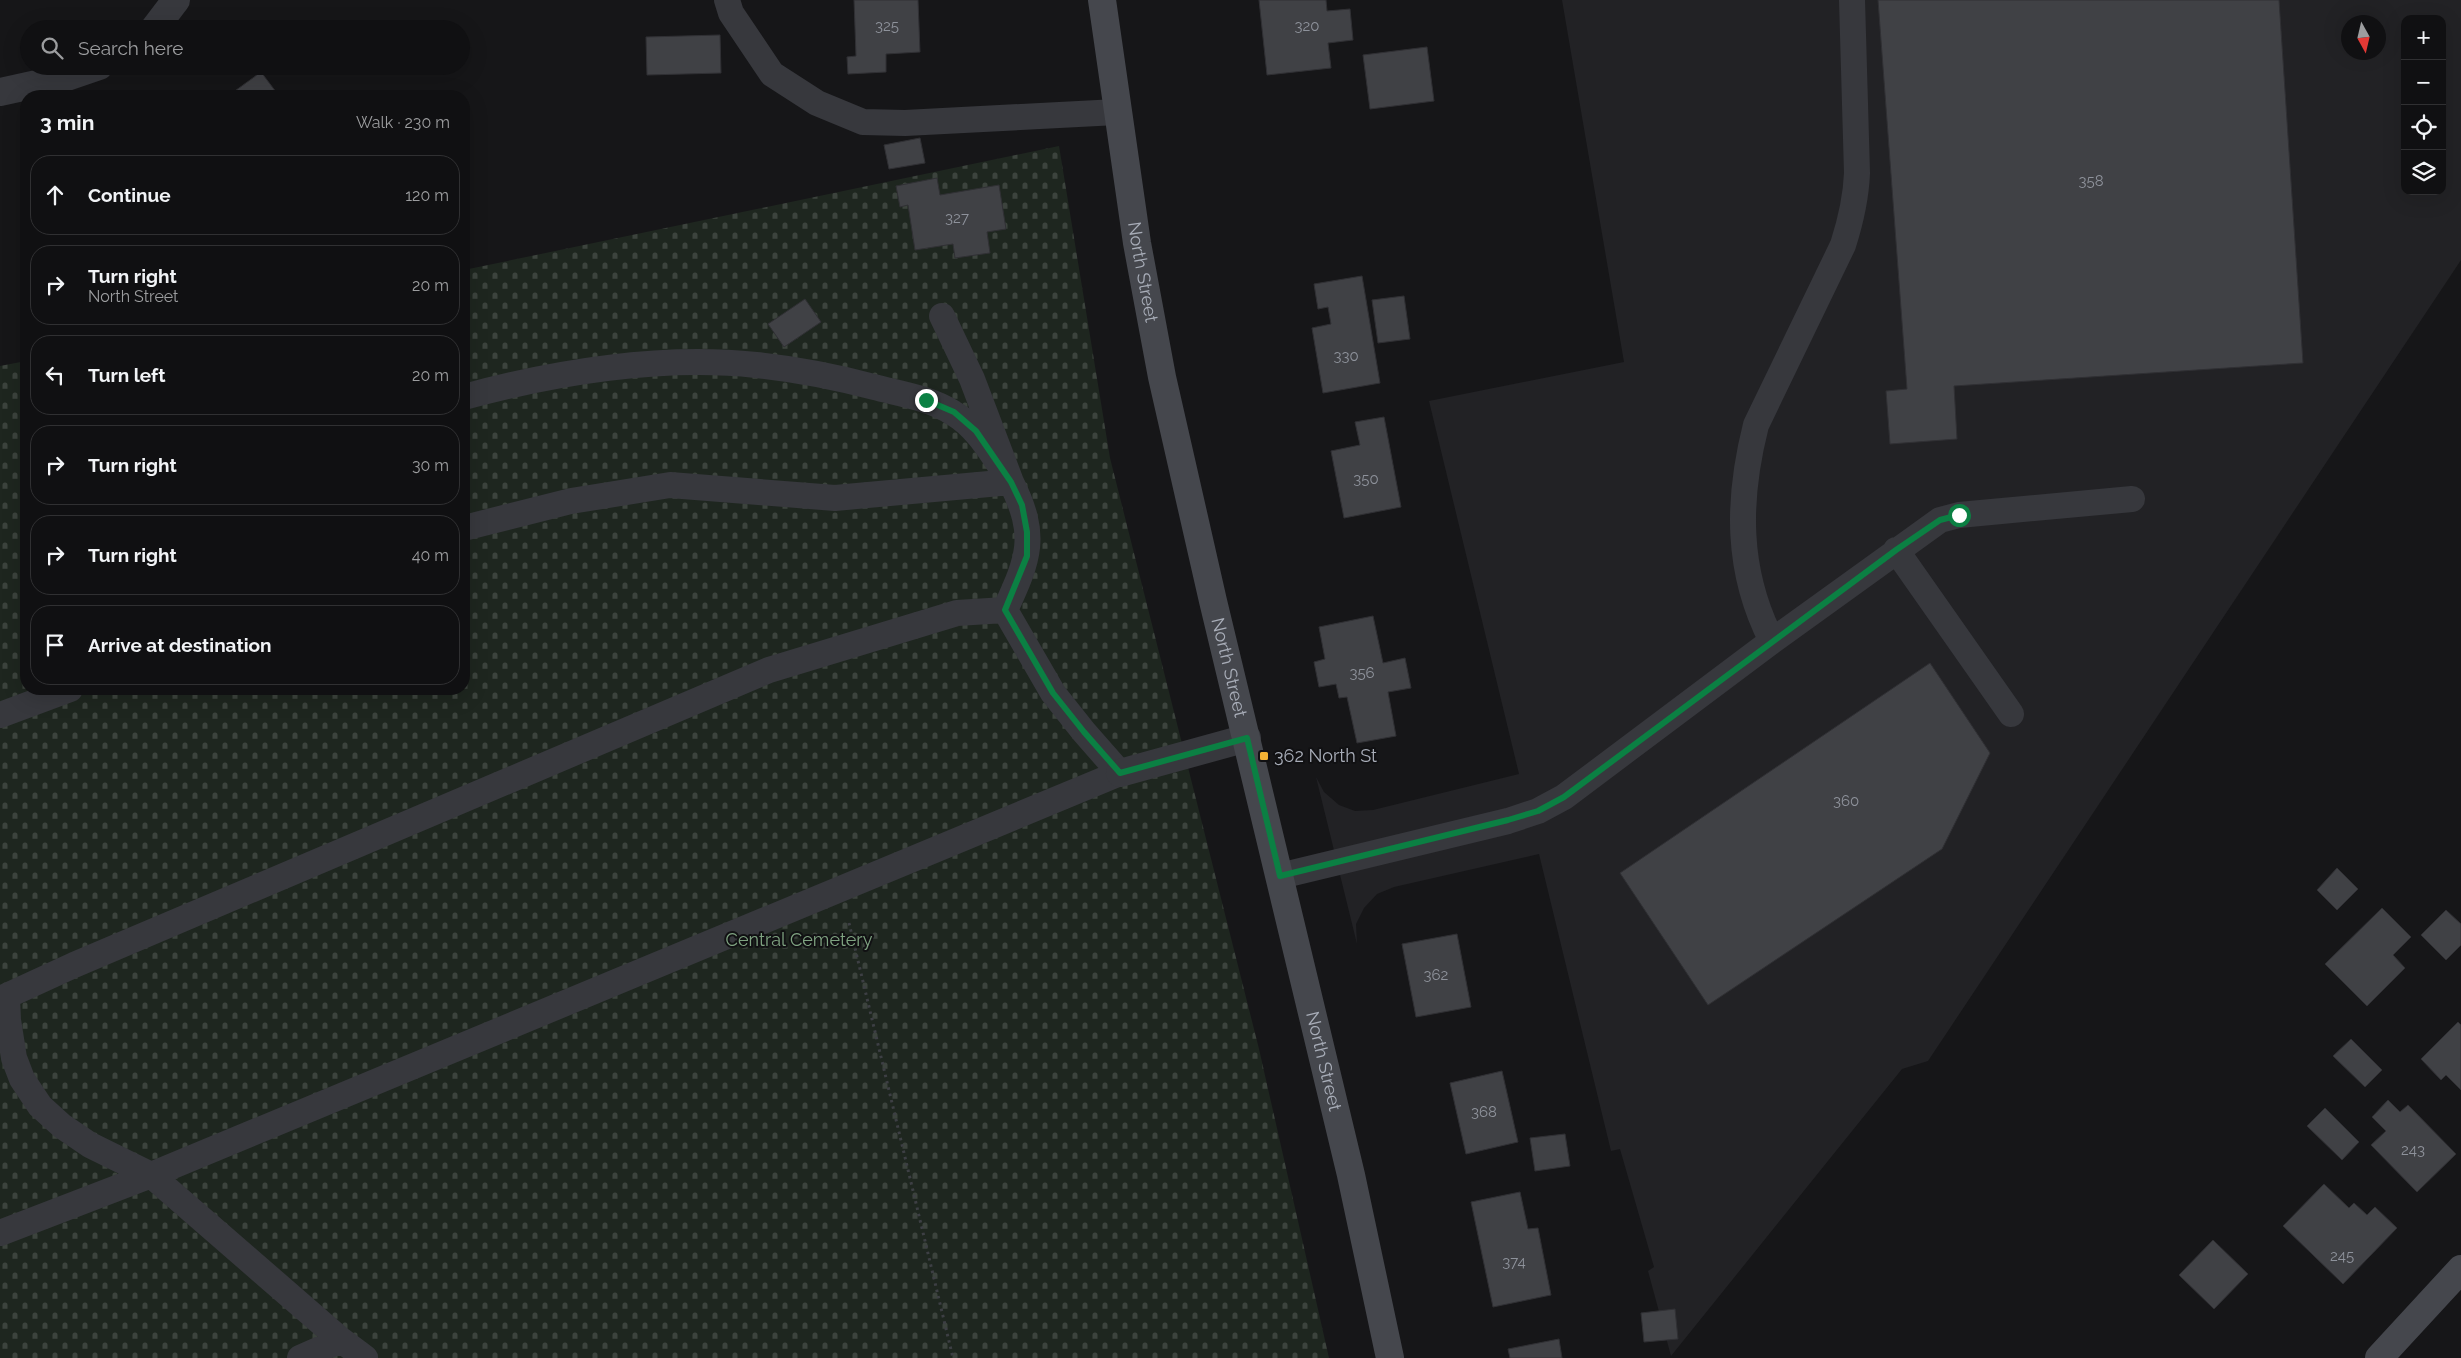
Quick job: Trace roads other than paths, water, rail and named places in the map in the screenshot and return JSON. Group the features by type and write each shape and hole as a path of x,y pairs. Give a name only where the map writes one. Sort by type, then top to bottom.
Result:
{"main road":[{"name":"North Street","path":"1102,0 1117,112 1162,377 1351,1175 1390,1358"},
{"path":"2379,1358 2461,1269"}],"street":[{"path":"161,20 176,0"},
{"path":"0,92 73,75"},
{"path":"1120,773 1247,738"}],"lane":[{"path":"727,0 731,13 772,74 816,103 863,122 905,123 1117,112"},
{"path":"1772,641 1758,615 1749,582 1742,513 1745,483 1749,452 1756,424 1843,244 1851,221 1856,196 1857,173 1852,0"},
{"path":"942,316 972,379 1011,482 1022,505 1027,532 1027,556 1005,610"},
{"path":"470,395 505,386 582,373 664,363 755,364 841,379 926,400 954,412 976,431 1011,482"},
{"path":"470,526 571,501 670,485 835,498 1011,482"},
{"path":"1280,876 1538,811 1587,782 1772,641 1940,520 1959,515 2132,499"},
{"path":"1896,550 2011,714"},
{"path":"0,1233 151,1175 1120,773 1053,693 1005,610"},
{"path":"365,1358 341,1340 151,1175 90,1145 62,1126 40,1106 22,1079 14,1058 4,997 74,965 769,670 957,614 1005,610"},
{"path":"0,715 54,695"},
{"path":"300,1358 341,1340"}],"place":[{"name":"362 North St","path":"1264,756"}],"park label":[{"name":"Central Cemetery","path":"799,940"}]}
